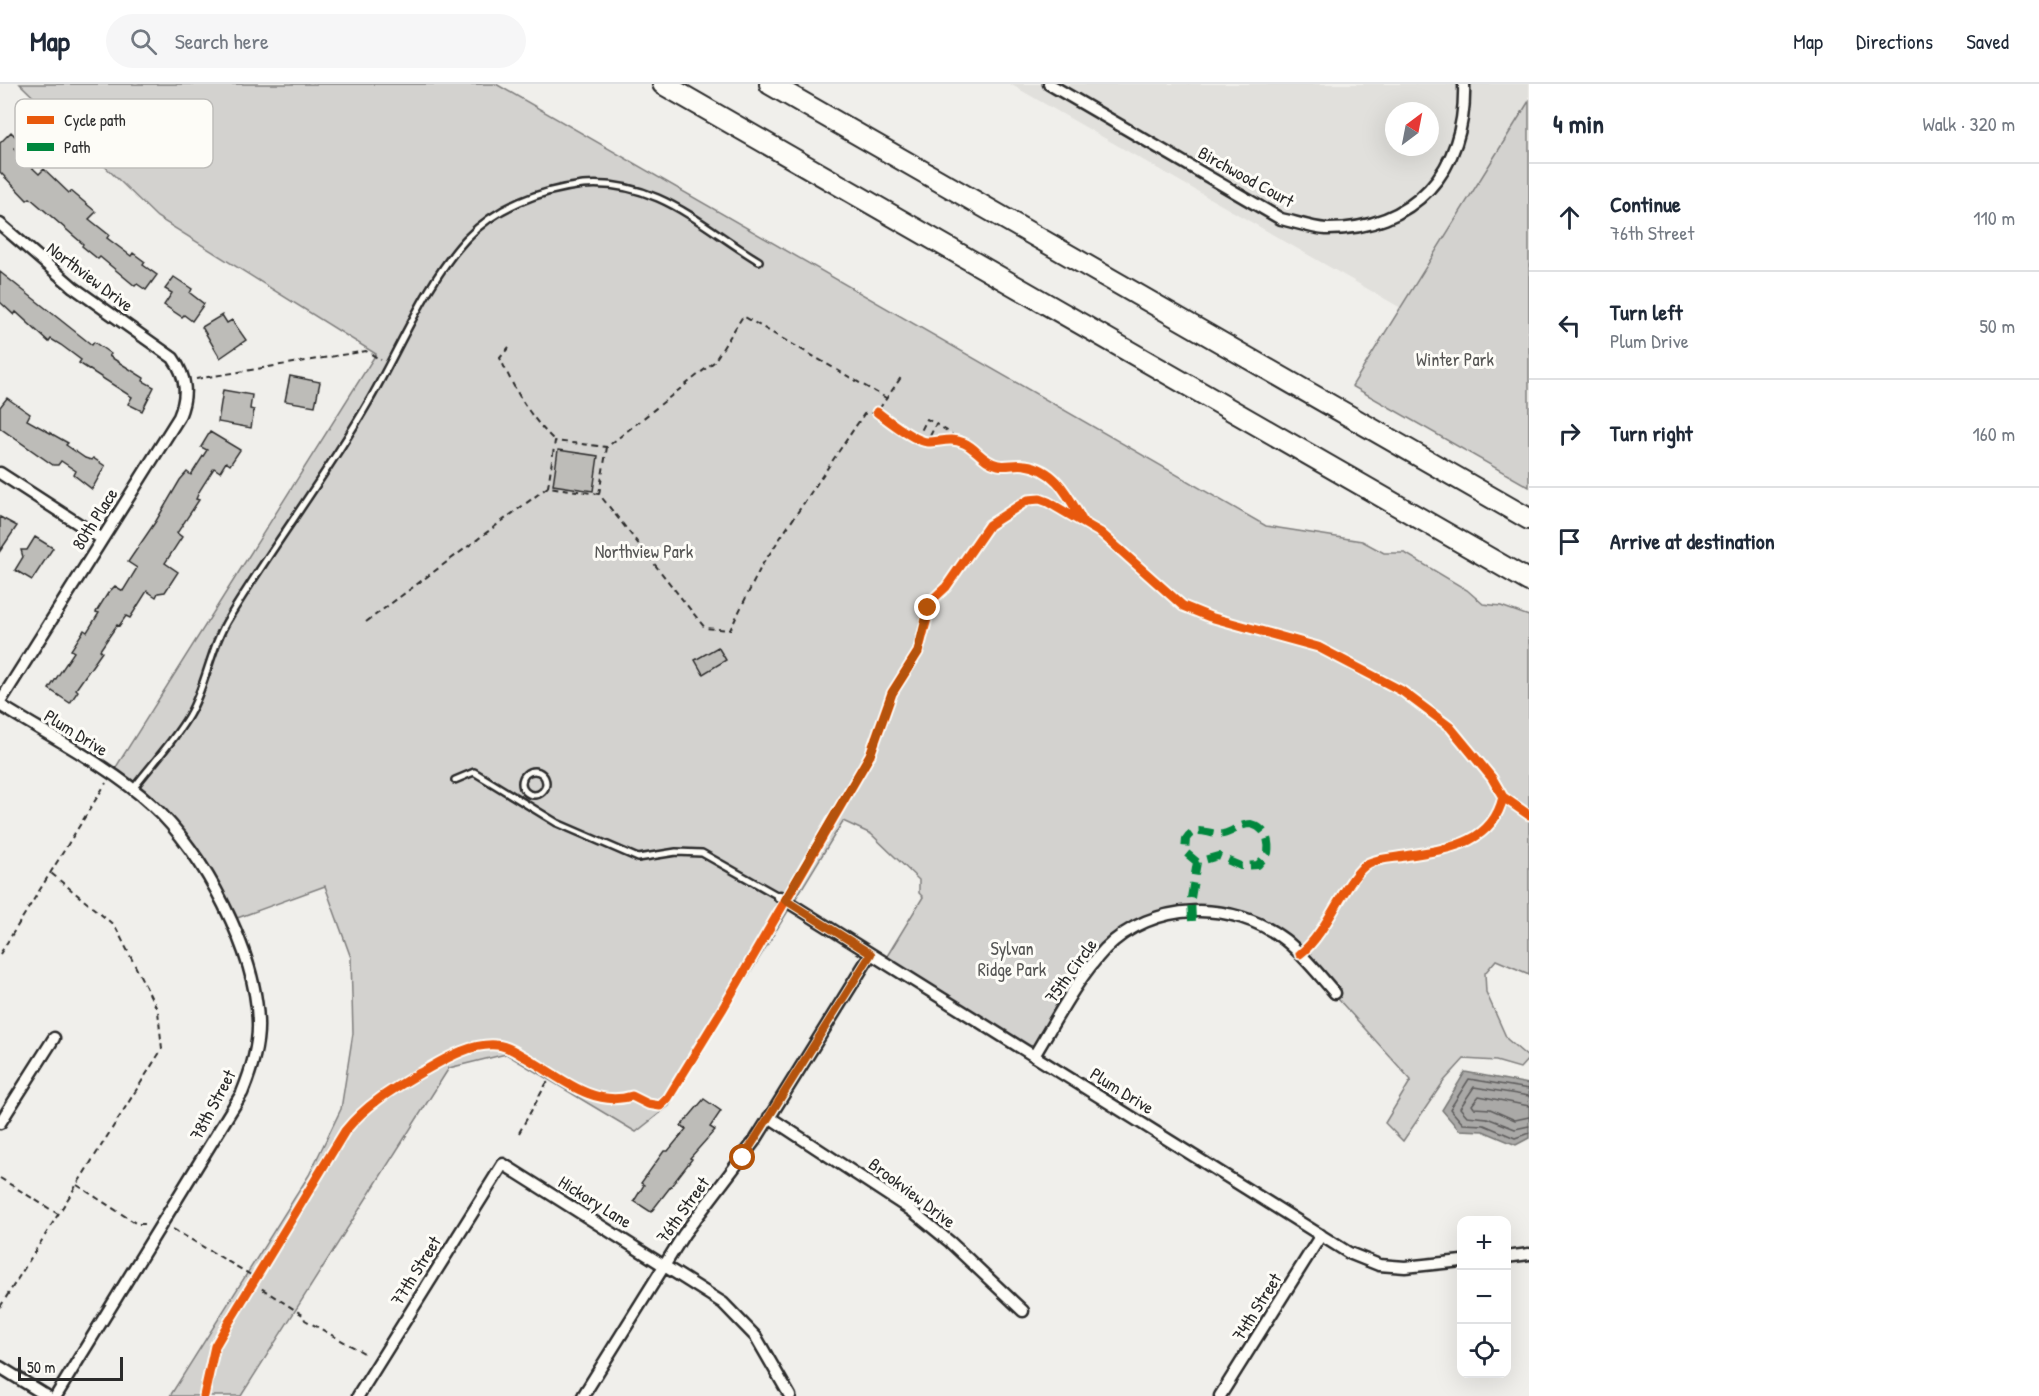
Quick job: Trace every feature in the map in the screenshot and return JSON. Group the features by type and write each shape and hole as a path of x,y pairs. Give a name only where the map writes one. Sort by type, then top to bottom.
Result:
{"highway":[{"path":"663,84 1529,581"},
{"path":"770,84 1529,519"}],"street":[{"name":"Birchwood Court","path":"1049,84 1281,219 1324,229 1356,227 1392,218 1435,184 1454,155 1465,110 1464,84"},
{"name":"Northview Drive","path":"0,224 73,287 164,350 180,369 185,380"},
{"name":"80th Place","path":"0,703 179,417 184,405 185,380"},
{"path":"0,473 102,539"},
{"name":"Plum Drive","path":"0,703 133,789"},
{"name":"78th Street","path":"56,1396 242,1093 249,1076 258,1023 255,988 245,953 203,867 171,823 133,789"},
{"name":"Plum Drive","path":"780,897 1349,1253 1379,1265 1405,1267 1457,1261"},
{"name":"75th Circle","path":"1034,1056 1085,974 1106,948 1133,928 1163,915 1209,910 1247,919 1285,940 1335,993"},
{"name":"76th Street","path":"583,1396 700,1211 743,1158 871,954"},
{"path":"0,1124 54,1038"},
{"name":"Brookview Drive","path":"769,1117 911,1210 951,1242 1023,1311"},
{"name":"Hickory Lane","path":"503,1164 716,1298 741,1320 769,1357 790,1396"},
{"name":"77th Street","path":"358,1396 503,1164"},
{"name":"74th Street","path":"1220,1396 1321,1235"},
{"path":"1511,1256 1529,1254"},
{"path":"0,1367 47,1396"}],"lane":[{"path":"133,789 189,714 215,643 229,617 324,475 390,365 443,268 466,239 496,215 548,191 594,186 623,187 655,195 691,214 759,261"},
{"path":"534,771 543,774 546,784 542,792 537,795 527,794 522,785 523,777 534,771"},
{"path":"455,780 474,772 558,823 638,858 676,852 702,853 780,897"},
{"path":"523,801 527,794"}],"path":[{"path":"599,494 607,447 714,362 742,316 886,398"},
{"path":"509,347 500,358 516,392 532,418 555,441 607,447"},
{"path":"185,380 366,351 390,365"},
{"path":"366,622 548,487 599,494 705,628 730,630 762,565 864,414 881,415 886,398 902,376"},
{"path":"927,419 936,424 952,434 945,439 927,442 913,436 927,419"},
{"path":"936,424 945,439"},
{"path":"548,487 555,441"},
{"path":"0,954 111,775"},
{"path":"0,1307 162,1049 158,1011 115,926 51,873"},
{"path":"547,1070 561,1078"},
{"path":"519,1133 546,1084 561,1078"},
{"path":"0,1178 58,1214"},
{"path":"77,1185 137,1224 160,1227 303,1315 305,1320 364,1353"},
{"path":"252,1284 262,1268"}],"shaded area":[{"path":"1010,84 1529,84 1529,101 1401,308"}],"green space":[{"name":"Northview Park","path":"20,84 496,84 1266,526 1362,541 1384,553 1405,553 1467,590 1483,604 1501,606 1529,616 1529,974 1496,960 1485,973 1486,992 1507,1039 1529,1058 1520,1068 1496,1061 1464,1059 1444,1081 1403,1141 1385,1123 1411,1080 1285,940 1228,913 1163,915 1106,948 1034,1056 884,961 923,897 919,893 919,880 871,834 843,821 669,1106 636,1132 506,1054 449,1068 241,1396 170,1396 309,1175 341,1109 353,1033 351,958 325,886 229,921 188,844 111,775 376,354 157,217 107,168 213,168 213,99 35,99"},
{"name":"Winter Park","path":"1529,101 1529,487 1352,386"}],"water":[{"path":"1465,1072 1529,1084 1529,1138 1516,1145 1483,1131 1459,1130 1442,1110"}],"building":[{"path":"11,132 15,136 15,168 33,168 39,174 44,169 69,193 71,191 96,212 89,219 109,235 107,238 131,256 133,253 145,262 143,265 157,275 146,290 137,284 135,286 100,257 98,259 30,198 27,200 0,172 0,143"},
{"path":"0,272 92,345 94,342 111,354 109,356 154,387 142,411 128,404 132,397 79,363 81,360 61,345 51,339 49,342 16,312 14,315 0,302"},
{"path":"174,277 192,289 190,293 204,304 192,321 164,305 172,293 165,289"},
{"path":"222,315 227,323 232,320 246,340 220,358 202,327"},
{"path":"290,376 320,382 315,406 285,401"},
{"path":"223,390 252,395 250,409 254,410 251,428 218,422"},
{"path":"7,398 30,414 27,420 68,443 66,445 85,458 91,460 93,458 105,466 92,489 74,475 76,471 61,461 58,465 53,465 0,428 0,407"},
{"path":"210,432 240,450 230,465 226,462 220,472 214,468 200,490 196,499 199,500 177,533 182,537 165,563 178,572 165,592 158,593 156,597 147,591 130,618 126,616 119,626 117,625 100,650 102,652 76,689 78,691 70,703 49,689 74,652 71,650 84,630 87,632 99,613 96,612 108,593 115,586 123,591 137,568 128,562 180,480 187,472 191,475 207,450 201,447"},
{"path":"558,450 598,456 593,491 553,485"},
{"path":"0,517 17,526 0,551"},
{"path":"35,537 53,548 32,580 15,570 23,557 21,550 27,550"},
{"path":"718,647 726,660 703,674 695,660"},
{"path":"704,1099 721,1111 710,1127 715,1130 690,1158 692,1159 651,1212 634,1201 644,1185 641,1183 664,1151 668,1151 686,1129 681,1126"}],"marked path":[{"path":"1251,824 1263,831 1268,843 1268,853 1258,865 1241,866 1218,856 1197,862 1185,852 1186,839 1194,832 1223,834 1251,824"},
{"path":"1192,921 1191,898 1197,862"}],"cycle path":[{"path":"877,412 902,430 923,441 959,441 993,463 1025,465 1045,472 1060,485 1082,520"},
{"path":"204,1396 215,1346 345,1131 370,1106 399,1086 456,1054 476,1047 496,1045 512,1050 574,1087 602,1098 617,1099 632,1096 648,1104 660,1106 668,1098 722,1010 870,755 892,693 918,652 932,600 946,587 989,525 1028,500 1040,499 1048,502 1101,533 1183,606 1210,617 1318,647 1402,691 1450,727 1492,778 1503,797 1529,815"},
{"path":"1300,954 1320,932 1361,869 1378,860 1436,851 1465,842 1478,835 1489,825 1503,797"}],"route":[{"path":"743,1158 871,954 785,900 854,786 870,755 892,693 918,652 928,608"}],"park label":[{"name":"Sylvan Ridge Park","path":"1012,959"}]}
